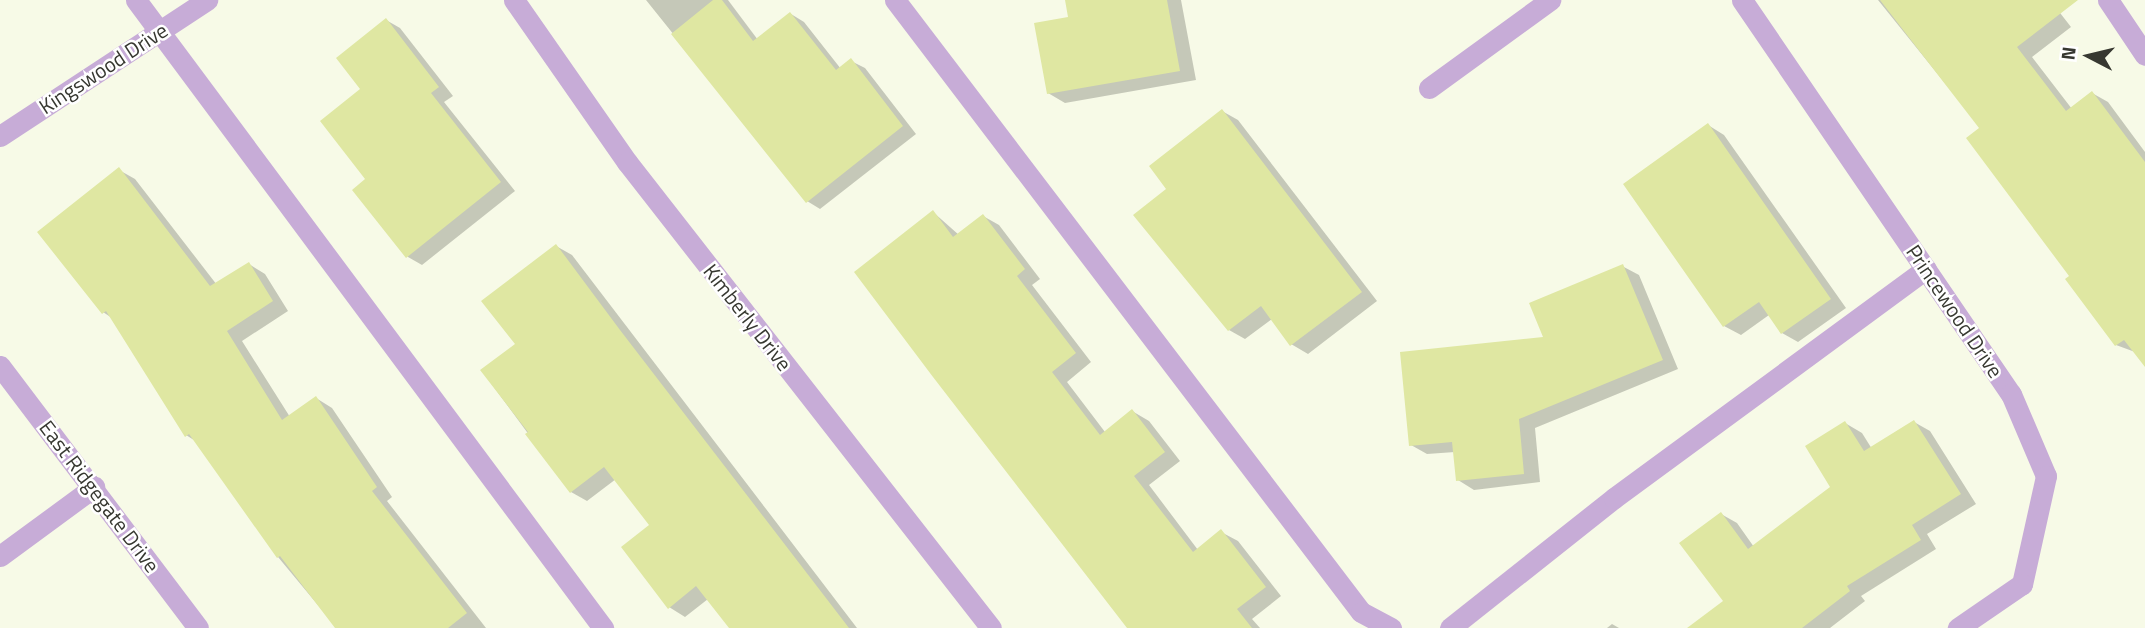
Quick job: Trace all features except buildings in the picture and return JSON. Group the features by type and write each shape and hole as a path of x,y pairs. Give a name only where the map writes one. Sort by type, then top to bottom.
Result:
{"street":[{"path":"136,0 603,628"},
{"name":"Kingswood Drive","path":"0,136 207,0"},
{"name":"Kimberly Drive","path":"514,0 627,162 992,628"},
{"path":"895,0 1360,612 1391,628"},
{"path":"1429,88 1550,0"},
{"name":"Princewood Drive","path":"1741,0 2011,394 2046,476 2022,584 1958,628"},
{"path":"2108,0 2145,55"},
{"path":"1450,628 1614,498 1926,269"},
{"name":"East Ridgegate Drive","path":"0,366 198,628"},
{"path":"0,556 94,487"}]}
